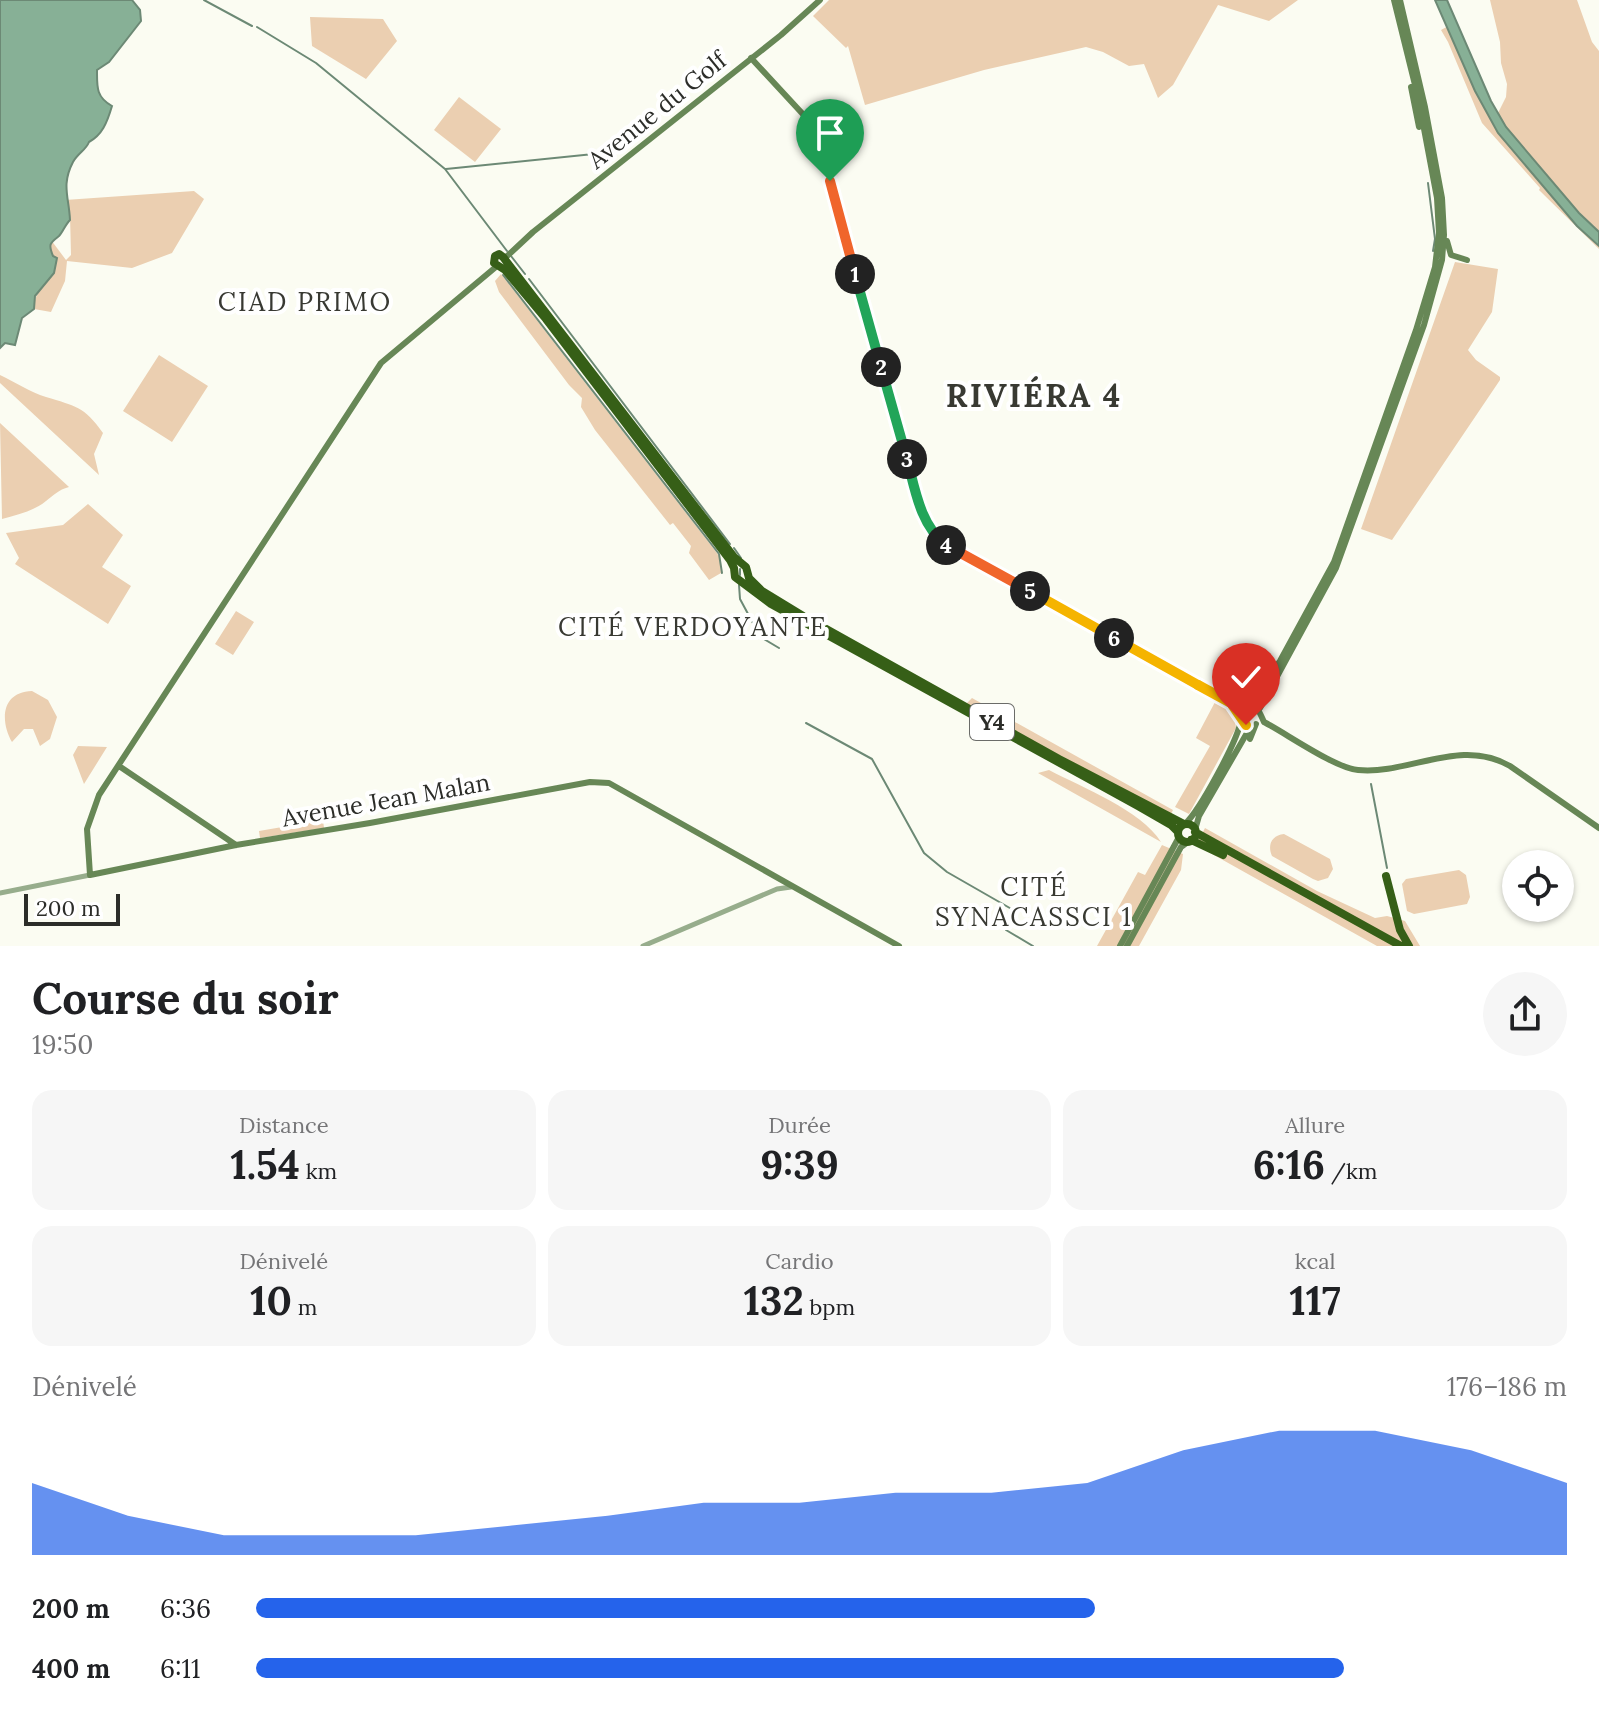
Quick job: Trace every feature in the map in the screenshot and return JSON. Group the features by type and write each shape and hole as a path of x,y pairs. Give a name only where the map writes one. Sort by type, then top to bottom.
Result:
{"highway":[{"path":"500,261 738,566 747,568 744,577"},
{"name":"Y4","path":"744,577 803,616 1062,761 1184,824"},
{"name":"Y4","path":"744,577 771,604 1138,806 1171,825 1178,835"},
{"path":"1193,836 1192,826 1184,824 1178,835 1193,836 1401,946"},
{"path":"1193,836 1391,946"},
{"path":"1386,876 1400,930 1409,946"}],"main road":[{"name":"Avenue du Golf","path":"500,261 820,0"},
{"path":"1184,824 1192,816 1237,737 1242,709 1280,661 1334,562 1433,275 1438,248 1438,208 1397,0"},
{"path":"1397,0 1425,107 1448,252 1467,260"},
{"path":"751,58 817,132 909,467 924,518 932,533 959,553 1231,703 1249,704"},
{"path":"1410,63 1410,79 1436,223"},
{"path":"1127,946 1181,847 1193,836 1199,816 1256,724 1266,693 1329,585 1432,299 1442,260 1444,214"},
{"path":"90,875 86,846 88,821 99,795 381,363 500,261"},
{"path":"1231,703 1240,718 1357,770 1467,754 1495,758 1599,828"},
{"path":"1249,704 1256,724"},
{"path":"119,766 236,845"},
{"name":"Avenue Jean Malan","path":"90,875 236,845 602,782 669,815 899,946"},
{"path":"1120,946 1178,835"}],"street":[{"path":"0,893 90,875"},
{"path":"643,946 777,889 792,887"}],"shaded area":[{"path":"0,0 132,0 140,10 141,21 109,62 97,70 100,95 112,106 101,132 77,156 69,170 70,220 51,244 53,256 57,258 54,273 35,296 34,309 22,318 15,345 5,343 0,348"},
{"path":"829,0 1298,0 1269,21 1218,5 1173,85 1158,98 1144,64 1129,66 1086,47 984,70 865,105 848,46 846,48 813,16"},
{"path":"1435,0 1447,0 1491,101 1506,127 1599,232 1599,246 1577,226 1498,133 1475,91"},
{"path":"1490,0 1577,0 1592,42 1599,51 1599,249 1539,190 1482,123 1441,30 1452,24 1495,119 1506,97 1507,84"},
{"path":"310,17 383,19 397,41 366,79 312,46"},
{"path":"459,97 501,129 475,162 434,130"},
{"path":"194,191 204,199 172,253 132,268 67,261 65,281 51,312 34,309 36,297 55,266 49,244 51,240 66,260 71,255 70,215 65,200"},
{"path":"1455,262 1498,269 1492,312 1468,350 1500,380 1392,540 1361,529"},
{"path":"501,274 720,557 721,573 709,580 689,553 691,546 673,523 670,525 595,430 581,407 582,398 499,292 495,281"},
{"path":"159,355 208,386 172,442 123,411"},
{"path":"0,375 34,392 72,405 90,417 103,433 94,454 99,475 0,383"},
{"path":"0,423 69,487 36,507 2,519"},
{"path":"88,504 123,535 102,567 131,586 108,624 15,564 19,558 6,533 63,525"},
{"path":"236,611 254,622 233,655 215,644"},
{"path":"32,691 48,700 57,717 50,739 40,746 33,729 24,729 12,742 6,725 9,702 14,696"},
{"path":"972,698 1173,810 1170,816 966,704"},
{"path":"1215,702 1234,713 1236,728 1189,814 1175,807 1210,746 1196,738"},
{"path":"78,746 107,747 84,784 73,755"},
{"path":"1049,770 1126,810 1152,830 1161,842 1038,773"},
{"path":"323,820 324,828 260,838 259,831"},
{"path":"1205,828 1317,891 1375,918 1387,916 1405,921 1420,946 1377,946 1196,845"},
{"path":"1284,834 1330,859 1333,869 1328,878 1318,881 1272,856 1272,841"},
{"path":"1162,845 1183,854 1181,870 1139,946 1097,946 1138,872 1145,875"},
{"path":"1459,870 1466,875 1470,897 1467,904 1414,914 1407,911 1402,884 1406,879"}],"waterway":[{"path":"204,0 252,26"},
{"path":"257,27 316,63 445,169 507,251"},
{"path":"446,169 623,151"},
{"path":"1428,183 1435,239 1433,251"},
{"path":"511,256 525,274"},
{"path":"503,275 719,554 722,573"},
{"path":"529,279 730,544"},
{"path":"734,548 741,558"},
{"path":"740,569 740,575"},
{"path":"739,585 740,599 754,625"},
{"path":"759,636 779,648"},
{"path":"806,723 872,759 924,853 947,872 1015,911 1006,930 1033,946"},
{"path":"1371,784 1387,868"}],"district":[{"name":"CIAD PRIMO","path":"305,301"},
{"name":"RIVIÉRA 4","path":"1034,395"},
{"name":"CITÉ VERDOYANTE","path":"693,626"},
{"name":"CITÉ SYNACASSCI 1","path":"1034,901"}],"route":[{"path":"830,181 909,467 924,518 932,533 959,553 1231,703 1246,725"}]}
